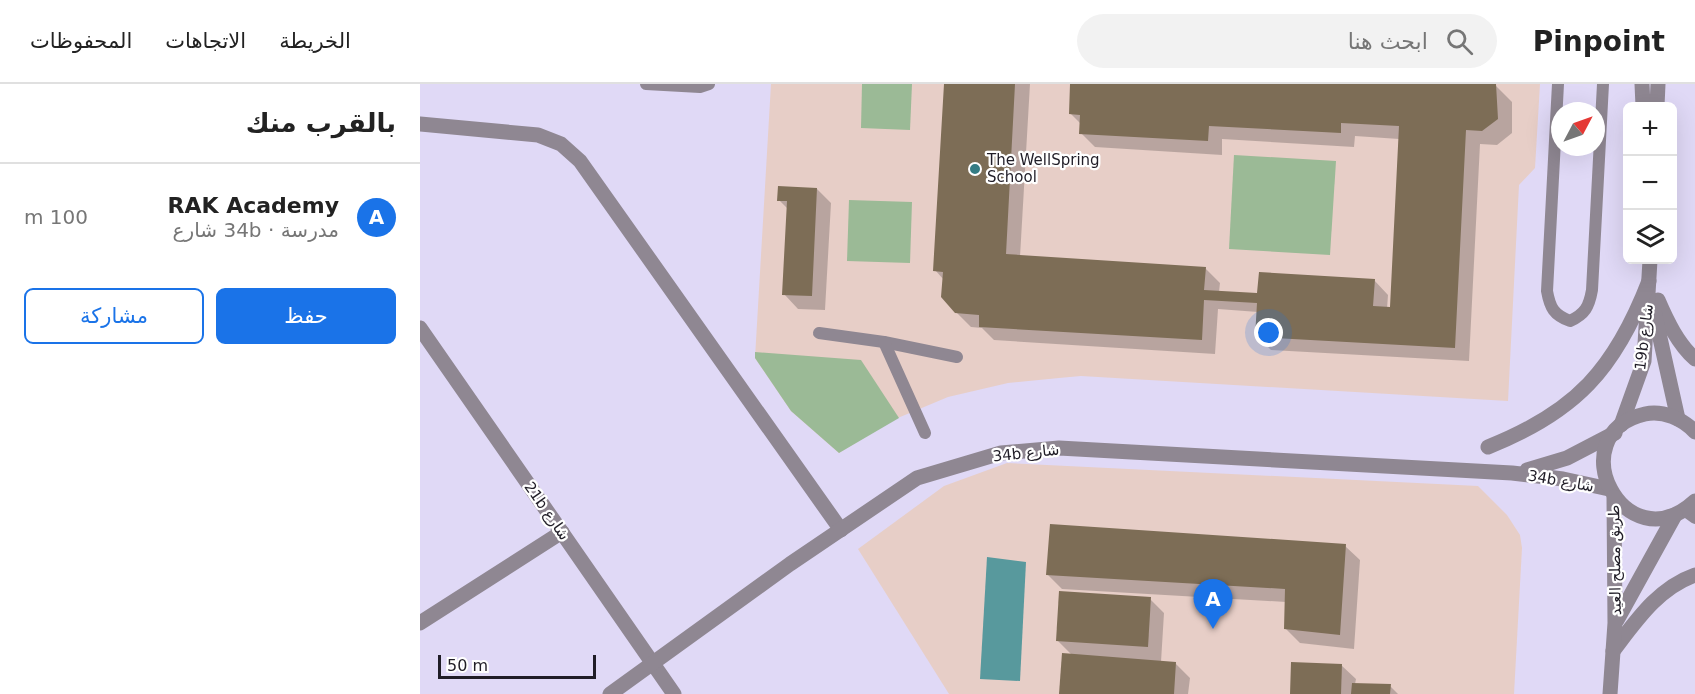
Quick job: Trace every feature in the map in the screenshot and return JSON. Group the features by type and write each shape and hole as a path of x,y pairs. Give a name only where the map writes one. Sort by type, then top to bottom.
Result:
{"street":[{"path":"1642,84 1643,102"},
{"path":"1657,102 1658,84"},
{"path":"420,124 538,135 561,144 580,161 841,530"},
{"name":"19b شارع","path":"1612,493 1603,468 1604,454 1618,429 1644,361 1650,264"},
{"path":"1650,281 1668,322 1695,359"},
{"path":"1488,447 1528,431 1556,414 1581,393 1623,341 1650,281"},
{"name":"19b شارع","path":"1650,281 1662,353 1688,424"},
{"name":"21b شارع","path":"420,328 674,694"},
{"name":"34b شارع","path":"1512,473 1567,458 1647,414 1664,414 1688,424"},
{"name":"34b شارع","path":"610,694 790,564 917,478 1001,453 1059,448 1512,473 1563,479 1612,493"},
{"path":"1612,493 1634,514 1649,518 1687,511"},
{"name":"طريق مصلح العيد","path":"1610,694 1615,623 1612,493"},
{"name":"طريق مصلح العيد","path":"1615,623 1687,511"},
{"path":"420,623 562,532"},
{"path":"1613,651 1638,617 1660,595 1695,575"}],"lane":[{"path":"646,84 700,87 709,84"},
{"path":"1558,84 1547,291 1549,306 1557,317 1570,321 1583,315 1590,304 1592,290 1603,84"},
{"path":"819,333 884,342 957,357"},
{"path":"884,342 926,433"}],"shaded area":[{"path":"771,84 1540,84 1535,168 1519,185 1508,401 1081,376 1008,383 948,397 893,420 839,453 791,411 755,358"},
{"path":"862,84 912,84 910,130 861,128"},
{"path":"1234,155 1336,161 1330,255 1229,249"},
{"path":"849,200 912,202 910,263 847,261"},
{"path":"755,352 861,360 899,418 839,453 791,411 755,358"},
{"path":"1007,463 1478,486 1507,515 1520,535 1522,548 1514,694 949,694 858,549 944,486"},
{"path":"987,557 1026,562 1020,681 980,679"}],"building":[{"path":"944,84 1015,84 1006,254 1206,267 1204,290 1257,293 1259,272 1375,279 1373,306 1390,307 1399,126 1341,123 1341,133 1209,126 1208,141 1079,134 1080,115 1069,114 1070,84 1496,84 1498,119 1482,131 1466,130 1455,348 1255,337 1257,303 1204,300 1202,340 979,327 979,315 955,313 941,297 943,272 933,271"},
{"path":"778,186 817,188 812,296 782,295 787,201 777,201"},
{"path":"1050,524 1346,544 1340,635 1284,629 1285,589 1046,575"},
{"path":"1059,591 1151,597 1148,647 1056,641"},
{"path":"1062,653 1176,662 1174,694 1059,694"},
{"path":"1291,662 1342,664 1341,694 1290,694"},
{"path":"1352,683 1391,684 1390,694 1351,694"}],"place":[{"name":"The WellSpring School","path":"975,169"},
{"name":"RAK Academy","path":"1213,629"}]}
